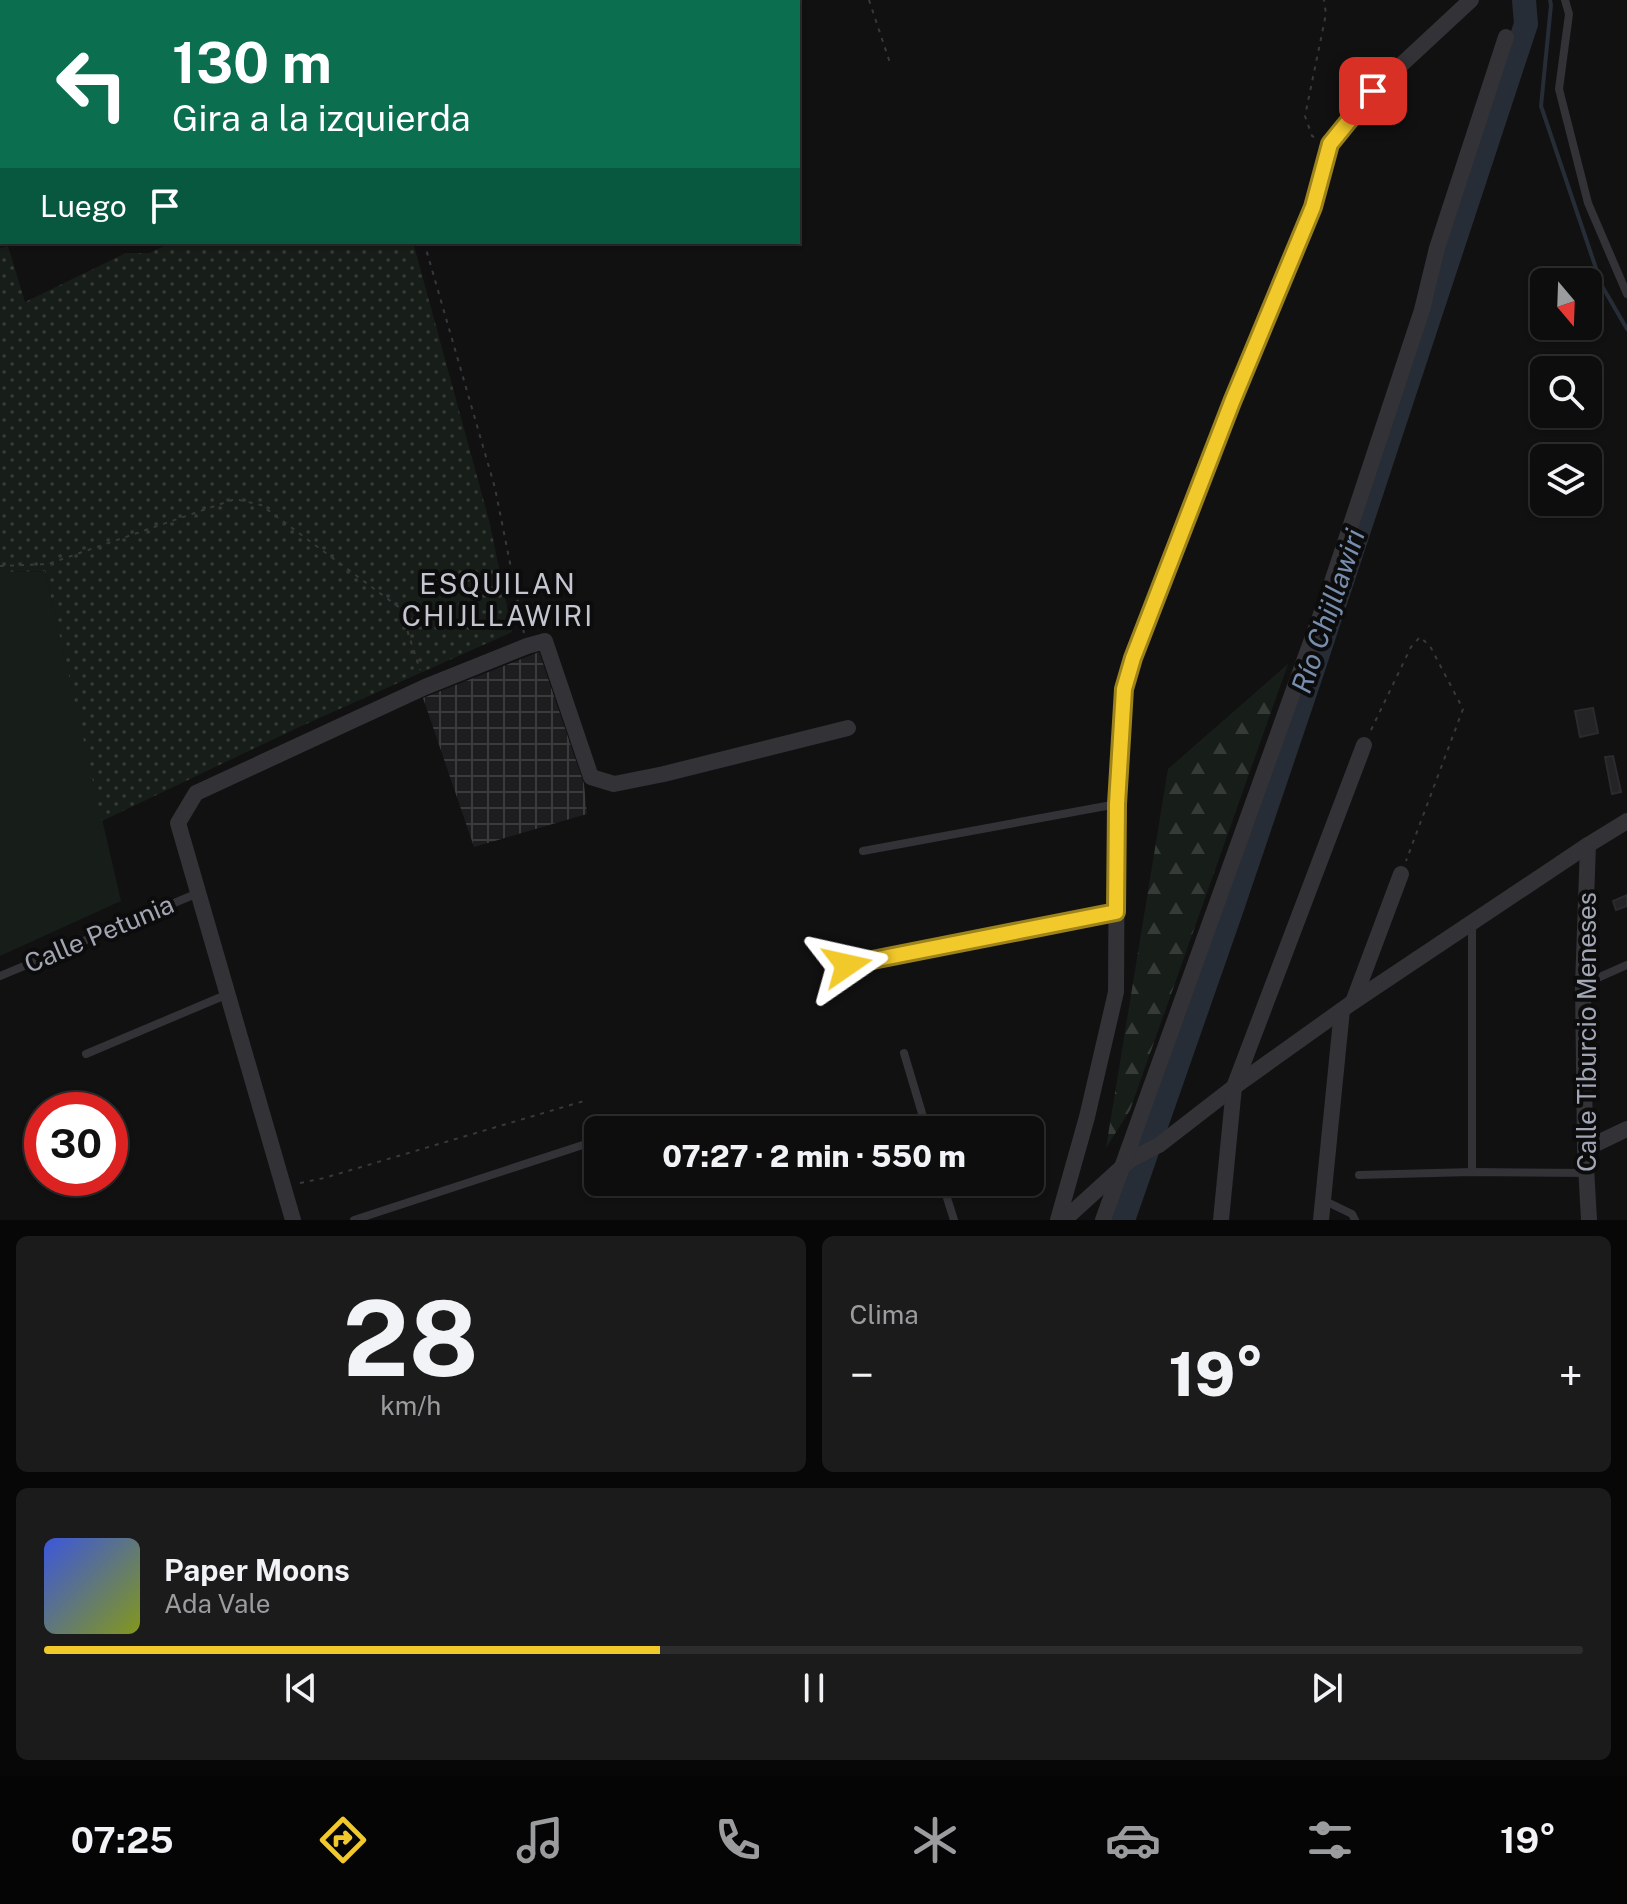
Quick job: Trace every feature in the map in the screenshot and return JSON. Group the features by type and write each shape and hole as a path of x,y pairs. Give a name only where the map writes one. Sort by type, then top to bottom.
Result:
{"street":[{"path":"1061,1220 1116,992 1117,804 1124,689 1133,658 1232,402 1313,207 1330,144 1373,91 1471,0"},
{"path":"1103,1220 1320,616 1422,310 1437,248 1506,37"},
{"path":"293,1220 178,823 196,793 425,687 545,641 591,777 614,784 848,728"},
{"path":"1221,1220 1234,1087 1364,745"},
{"path":"1061,1220 1125,1164 1159,1145 1347,1006 1627,821"},
{"name":"Calle Tiburcio Meneses","path":"1588,845 1583,985 1589,1220"},
{"path":"1321,1220 1347,1006 1401,874"},
{"path":"847,965 1116,912"},
{"path":"1585,1149 1627,1129"}],"lane":[{"path":"1565,0 1569,14 1559,89 1588,203 1627,294"},
{"path":"863,851 1117,804"},
{"name":"Calle Petunia","path":"0,976 199,892"},
{"path":"1472,922 1472,1172"},
{"path":"1583,985 1627,965"},
{"path":"86,1054 228,993"},
{"path":"904,1053 923,1116"},
{"path":"354,1220 584,1145"},
{"path":"1359,1175 1586,1173"},
{"path":"946,1196 954,1220"},
{"path":"1323,1199 1352,1214 1355,1220"}],"path":[{"path":"869,0 891,66"},
{"path":"1324,0 1326,14 1305,116 1312,136 1330,144"},
{"path":"425,244 495,488 527,646"},
{"path":"0,566 48,564 235,499 261,505 400,608 425,687"},
{"path":"1364,745 1411,647 1420,637 1430,646 1463,709 1401,874"},
{"path":"283,1186 324,1178 584,1101"}],"shaded area":[{"path":"539,652 584,784 587,814 474,847 423,698"}],"green space":[{"path":"169,244 414,244 490,524 512,632 297,728 102,821 45,571 0,572 0,248 8,246 25,302 126,253 149,253"},
{"path":"45,571 121,901 0,956 0,572"},
{"path":"1288,664 1130,1110 1106,1148 1168,769"}],"building":[{"path":"1593,708 1598,733 1580,737 1575,711"},
{"path":"1613,756 1621,792 1612,794 1605,757"},
{"path":"1627,895 1627,906 1616,910 1613,901"}],"waterway":[{"name":"Río Chijllawiri","path":"1123,1220 1311,675 1526,24 1524,0"},
{"path":"1550,0 1541,106 1602,286 1627,329"}],"district":[{"name":"ESQUILAN CHIJLLAWIRI","path":"498,600"}],"route":[{"path":"847,965 1116,912 1117,804 1124,689 1133,658 1232,402 1313,207 1330,144 1373,91"}]}
